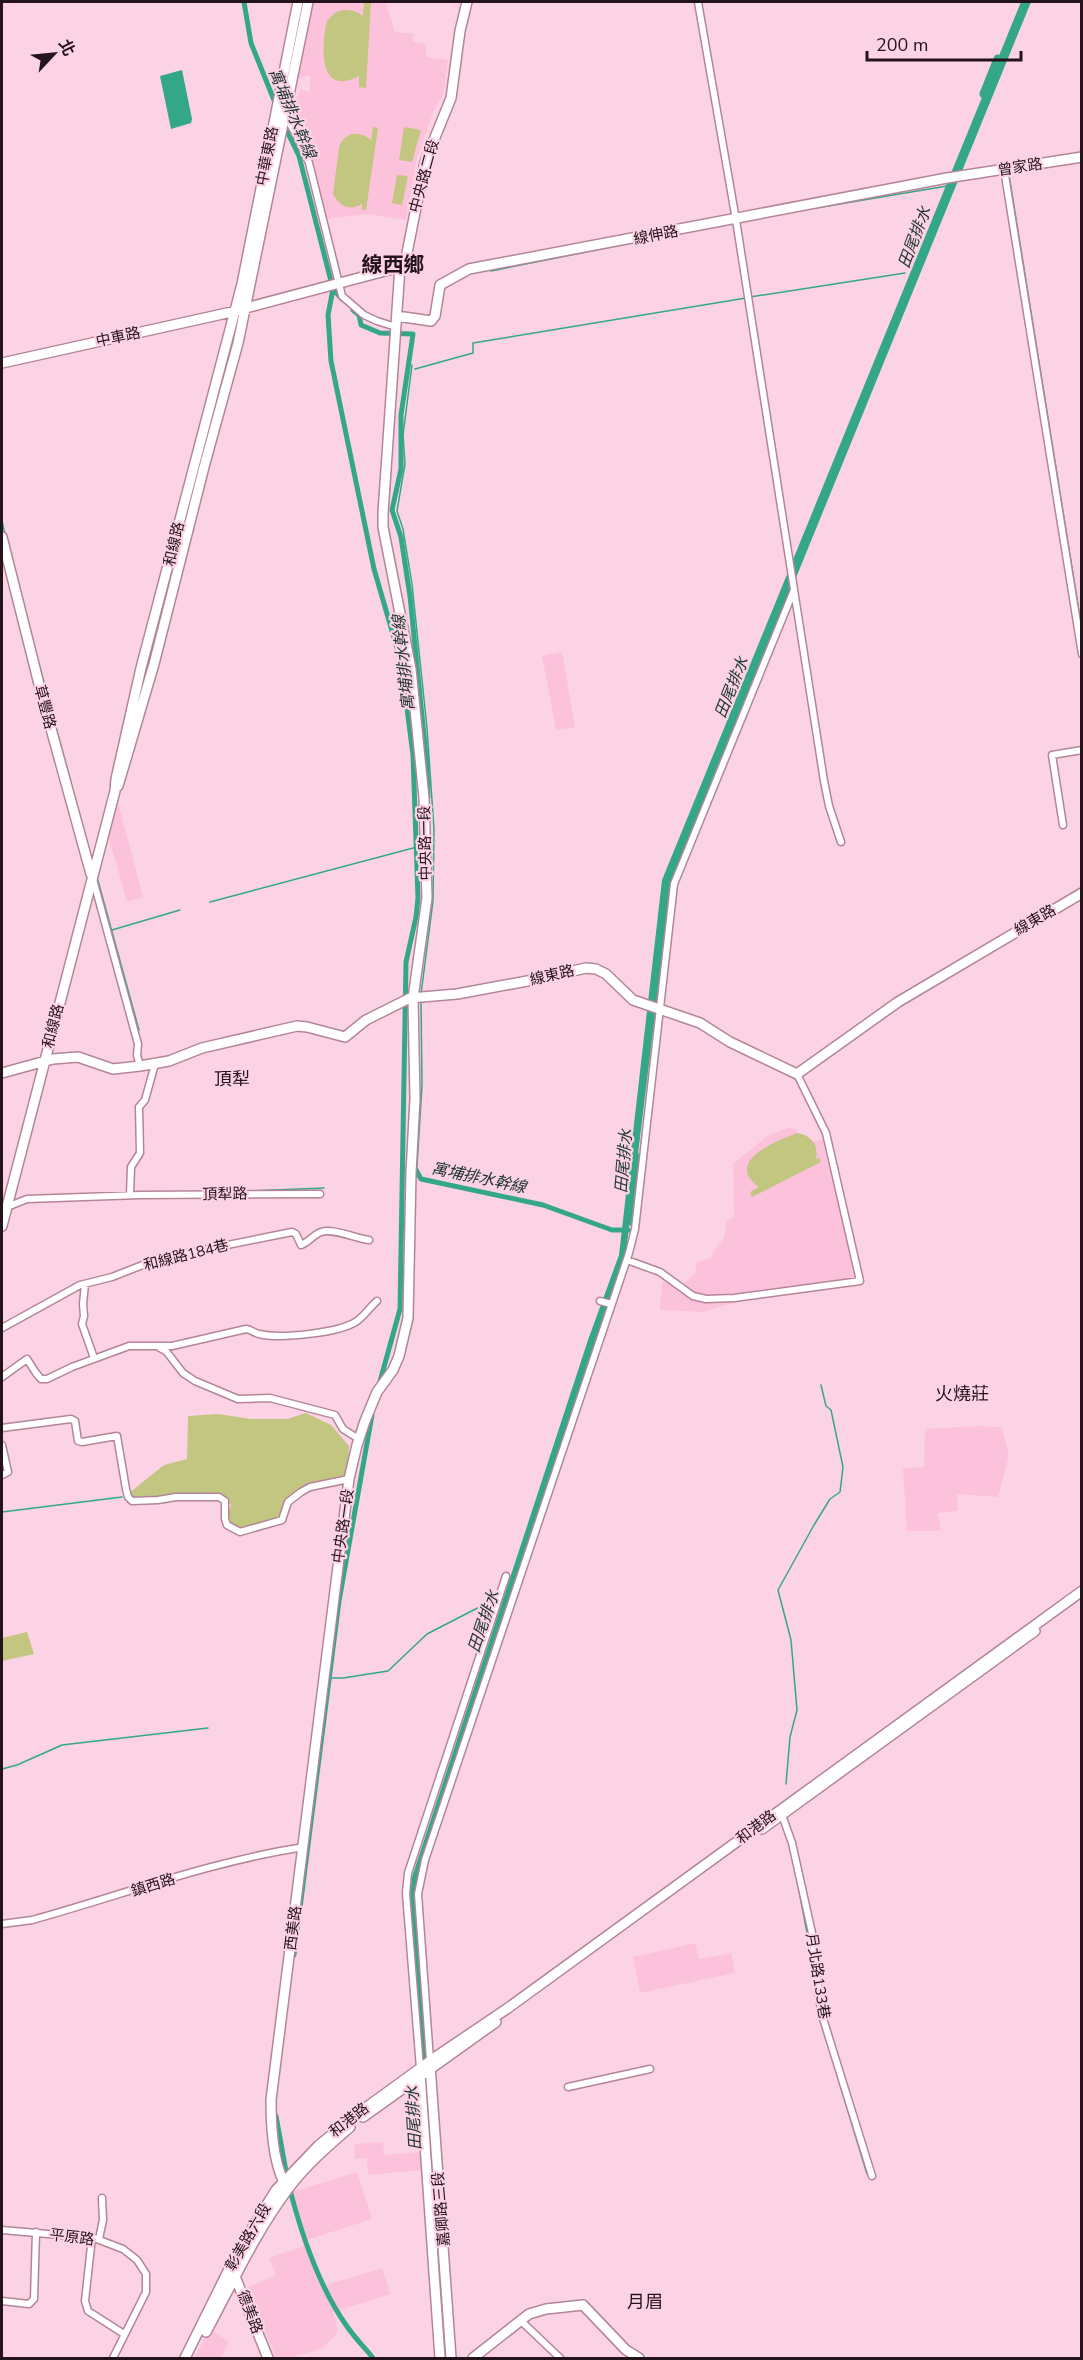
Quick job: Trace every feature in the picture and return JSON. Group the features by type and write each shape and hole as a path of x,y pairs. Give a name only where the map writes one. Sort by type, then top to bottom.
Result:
{"street":[{"name":"中華東路","path":"246,307 297,2"},
{"name":"中華東路","path":"235,310 308,2"},
{"name":"中央路二段","path":"397,316 400,267 406,258 430,147 451,98 466,2"},
{"path":"698,2 736,220 824,781 829,806 841,842"},
{"path":"280,114 299,140 309,164 334,285 342,296 359,311 377,321 396,327"},
{"name":"曾家路","path":"947,178 1082,157"},
{"path":"1004,169 1082,654"},
{"name":"線伸路","path":"397,316 431,321 435,316 440,285 469,269 947,178"},
{"path":"235,310 400,267"},
{"name":"和線路","path":"200,466 246,307"},
{"name":"和線路","path":"2,1226 3,1208 92,876 154,664 235,310"},
{"name":"中車路","path":"2,363 235,310"},
{"name":"中央路一段","path":"326,1664 350,1479 357,1445 377,1392 393,1370 399,1356 409,1306 411,1173 415,1099 414,998 427,898 424,798 411,669 383,527 397,316"},
{"name":"草豐路","path":"2,537 42,696 92,876"},
{"path":"425,2068 418,1894 425,1860 627,1260 635,1229 674,884 794,590"},
{"path":"1062,825 1052,755 1082,750"},
{"path":"92,876 138,1044 140,1066"},
{"name":"線東路","path":"2,1073 44,1061 78,1057 113,1069 156,1064 202,1048 297,1026 345,1037 366,1020 414,998 457,994 586,968 596,969 606,974 633,1000 700,1023 730,1042 797,1074 898,1002 1082,893"},
{"path":"130,1195 130,1167 140,1153 139,1107 146,1100 156,1064"},
{"path":"627,1260 660,1272 693,1296 706,1299 734,1298 860,1281 826,1133 797,1074"},
{"name":"頂犁路","path":"3,1208 27,1199 130,1195 320,1194"},
{"name":"和線路184巷","path":"2,1328 73,1288 112,1277 158,1259 264,1236 294,1232 301,1245 323,1231 331,1231 351,1238 369,1239"},
{"path":"85,1284 82,1324 94,1358"},
{"path":"2,1377 27,1359 41,1379 46,1379 129,1346 172,1346 246,1329 257,1334 278,1336 323,1333 358,1321 376,1301"},
{"path":"600,1301 611,1304"},
{"path":"157,1346 166,1351 183,1373 195,1381 238,1399 270,1398 335,1415 343,1429 354,1436"},
{"path":"2,1428 71,1419 75,1421 78,1440 82,1442 117,1436 128,1497 132,1501 176,1497 219,1497 225,1501 227,1525 240,1532 282,1520 288,1502 310,1487 350,1479"},
{"path":"2,1445 8,1472 2,1475"},
{"path":"425,2068 406,1893 408,1873 506,1576"},
{"name":"和港路","path":"288,2184 350,2126 425,2068 941,1696 1082,1591"},
{"name":"和港路","path":"941,1696 1082,1598"},
{"name":"西美路","path":"288,2184 273,2141 271,2100 326,1664"},
{"name":"月北路133巷","path":"781,1812 792,1843 812,1933 821,2012 872,2176"},
{"name":"鎮西路","path":"2,1924 33,1920 218,1866 276,1851 304,1847"},
{"path":"406,1893 418,1894"},
{"name":"嘉卿路三段","path":"425,2068 440,2358"},
{"name":"嘉卿路三段","path":"425,2068 451,2358"},
{"path":"568,2087 650,2069"},
{"name":"彰美路六段","path":"185,2358 230,2266 288,2184"},
{"path":"99,2239 103,2220 102,2198"},
{"name":"平原路","path":"2,2230 92,2237 123,2249 137,2260 146,2274 146,2292 113,2358"},
{"name":"彰美路六段","path":"192,2358 236,2276 256,2230"},
{"path":"2,2301 29,2304 34,2299 36,2232"},
{"path":"92,2237 85,2301 88,2311 124,2334"},
{"name":"德美路","path":"230,2266 268,2358"},
{"path":"473,2358 529,2314 546,2309 583,2305 626,2350 639,2358"},
{"path":"520,2320 560,2358"}],"shaded area":[{"path":"312,2 386,2 395,32 414,34 413,42 426,44 426,57 448,60 444,93 433,113 416,162 406,220 367,214 326,219 312,159 294,116 300,89 310,92 310,75 295,80"},
{"path":"364,2 371,2 366,88 359,87 359,76 346,81 336,80 329,75 324,55 327,21 335,13 344,10 363,16"},
{"path":"1021,2 1031,2 671,884 626,1252 422,1863 416,1888 427,2049 421,2053 410,1897 412,1877 588,1340 619,1255 662,880"},
{"path":"182,70 192,119 191,123 171,129 160,76"},
{"path":"373,127 378,128 366,210 362,210 362,204 353,207 346,206 339,202 333,194 339,147 345,138 353,134 362,135 371,140"},
{"path":"404,127 421,130 412,162 399,160"},
{"path":"397,175 408,176 402,205 392,203"},
{"path":"562,652 575,727 556,730 542,656"},
{"path":"118,802 143,897 127,902 109,839"},
{"path":"787,1128 796,1129 803,1144 823,1139 856,1279 790,1287 703,1312 660,1310 662,1282 684,1283 696,1272 696,1263 711,1258 714,1250 724,1238 727,1221 734,1216 733,1164 767,1136"},
{"path":"797,1133 810,1138 815,1145 816,1159 819,1158 821,1162 752,1197 750,1192 759,1187 749,1178 747,1169 750,1161 767,1147"},
{"path":"306,1413 331,1425 349,1446 347,1475 315,1483 296,1492 283,1508 280,1519 243,1529 232,1527 228,1514 231,1505 225,1496 177,1495 134,1498 129,1493 164,1465 187,1459 188,1416 218,1414 251,1419 287,1419"},
{"path":"1002,1427 1009,1456 998,1497 957,1494 958,1511 938,1513 941,1531 907,1531 903,1468 924,1467 925,1429"},
{"path":"27,1632 34,1654 2,1661 2,1638"},
{"path":"695,1943 699,1959 731,1953 735,1973 640,1993 633,1957"},
{"path":"383,2142 384,2155 421,2152 422,2170 368,2175 367,2158 355,2159 354,2144"},
{"path":"357,2172 372,2219 307,2240 292,2192"},
{"path":"307,2245 323,2286 382,2268 391,2294 333,2312 338,2332 323,2348 288,2358 276,2358 247,2288 276,2275 269,2258"},
{"path":"210,2329 229,2342 221,2358 194,2358"}],"waterway":[{"name":"寓埔排水幹線","path":"244,2 251,43 276,105"},
{"name":"田尾排水","path":"984,94 998,59"},
{"name":"寓埔排水幹線","path":"284,125 299,156 333,289 342,299"},
{"path":"1009,175 1082,630"},
{"path":"780,214 947,186"},
{"path":"491,271 696,230"},
{"path":"750,297 905,273"},
{"path":"333,289 328,315 331,361 374,569 401,662 413,755 418,898 406,962 400,1309 379,1385"},
{"path":"415,369 473,353 473,343 746,298"},
{"name":"寓埔排水幹線","path":"353,310 359,315 361,325 380,333 413,334 401,415 401,469 392,510 401,537 410,596 427,766 428,798"},
{"name":"寓埔排水幹線","path":"412,365 403,435 405,464 397,511 403,529 412,584 427,728 434,829 433,901 421,994"},
{"path":"2,521 5,534"},
{"path":"37,657 85,835"},
{"path":"210,902 417,847"},
{"path":"97,877 139,1030"},
{"path":"112,930 180,910"},
{"path":"417,1166 422,1085 421,1002"},
{"name":"田尾排水","path":"630,1221 639,1158"},
{"name":"寓埔排水幹線","path":"414,1166 421,1179 543,1205 612,1230 628,1230"},
{"path":"226,1192 324,1188"},
{"path":"786,1784 790,1737 797,1710 791,1640 778,1590 830,1499 840,1492 843,1467 831,1410 826,1406 821,1385"},
{"path":"294,1955 339,1601 372,1415"},
{"path":"2,1512 122,1497"},
{"path":"329,1678 388,1671 427,1634 491,1601 494,1602"},
{"path":"2,1769 17,1765 62,1745 208,1728"},
{"path":"796,1875 812,1959"},
{"name":"田尾排水","path":"423,2041 431,2165"},
{"path":"837,2075 867,2174"},
{"path":"276,2116 287,2177"},
{"path":"289,2186 305,2240 327,2293 349,2329 373,2358"},
{"name":"田尾排水","path":"433,2203 447,2356"}],"district":[{"name":"線西鄉","path":"393,265"},
{"name":"頂犁","path":"232,1079"},
{"name":"火燒莊","path":"962,1394"},
{"name":"月眉","path":"645,2302"}]}
